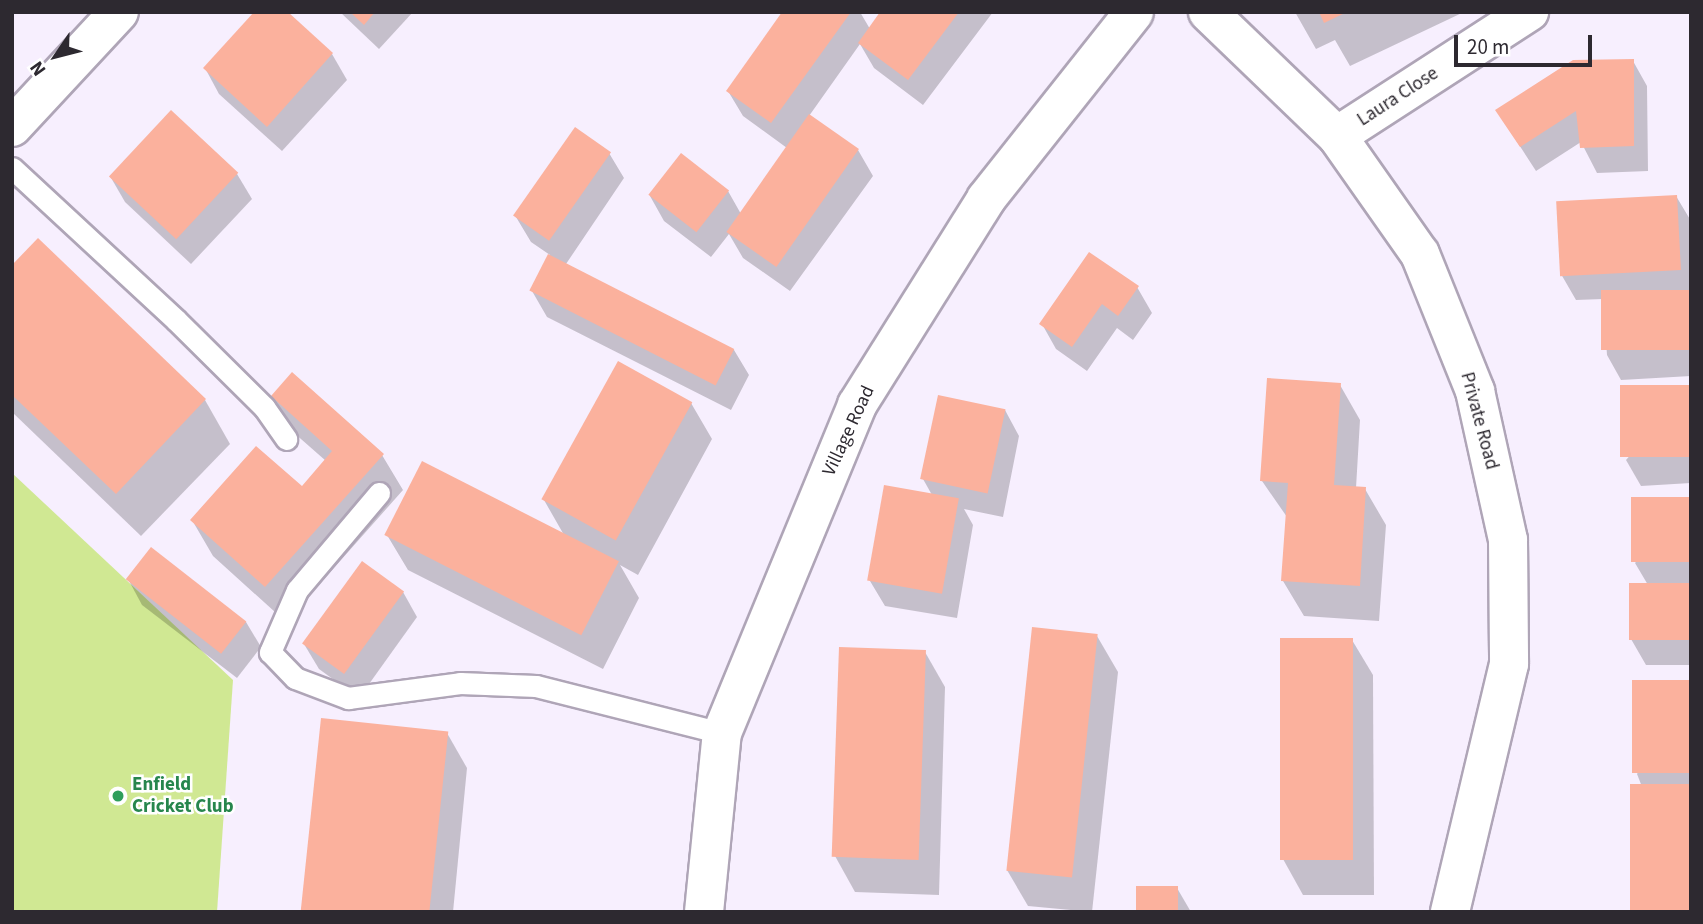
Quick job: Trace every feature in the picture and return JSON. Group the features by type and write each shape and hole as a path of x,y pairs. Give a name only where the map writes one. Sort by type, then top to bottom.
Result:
{"street":[{"path":"12,127 119,12"},
{"name":"Village Road","path":"704,912 722,733 857,405 986,199 1134,12"},
{"name":"Private Road","path":"1208,12 1337,136 1420,254 1475,391 1507,540 1509,664 1450,912"},
{"name":"Laura Close","path":"1337,136 1529,12"}],"lane":[{"path":"12,168 176,320 264,407 286,439"},
{"path":"379,493 297,590 270,652 295,678 348,698 460,683 536,686 722,733"}],"green space":[{"name":"Enfield Cricket Club","path":"12,473 233,680 217,912 12,912"}],"building":[{"path":"254,12 288,12 333,53 267,127 203,68"},
{"path":"350,12 375,12 364,25"},
{"path":"782,12 851,12 771,123 726,91"},
{"path":"880,12 959,12 908,80 858,43"},
{"path":"1319,12 1347,12 1324,23"},
{"path":"1634,59 1634,146 1580,148 1576,111 1520,147 1495,110 1573,60"},
{"path":"171,110 238,173 176,239 109,177"},
{"path":"809,114 859,149 776,267 726,232"},
{"path":"575,127 611,152 549,241 513,215"},
{"path":"681,153 729,191 696,232 648,195"},
{"path":"1677,195 1681,270 1560,276 1556,201"},
{"path":"38,238 206,399 116,494 12,395 12,265"},
{"path":"1089,252 1139,286 1118,316 1102,304 1072,347 1039,324"},
{"path":"548,254 734,349 716,385 529,291"},
{"path":"1601,290 1691,290 1691,350 1601,350"},
{"path":"618,361 692,402 616,540 541,499"},
{"path":"292,372 384,454 265,587 190,520 256,446 302,486 332,451 271,396"},
{"path":"1267,378 1341,383 1334,485 1366,487 1360,586 1281,581 1288,483 1260,481"},
{"path":"1620,385 1691,385 1691,457 1620,457"},
{"path":"938,395 1005,409 988,493 920,479"},
{"path":"422,461 619,561 581,635 384,535"},
{"path":"884,485 959,498 942,594 867,581"},
{"path":"1631,497 1691,497 1691,562 1631,562"},
{"path":"151,547 246,621 221,654 126,579"},
{"path":"362,561 404,592 344,674 302,644"},
{"path":"1629,583 1691,583 1691,640 1629,640"},
{"path":"1032,627 1098,634 1072,878 1006,871"},
{"path":"1280,638 1353,638 1353,860 1280,860"},
{"path":"839,647 926,650 919,860 832,857"},
{"path":"1632,680 1691,680 1691,773 1632,773"},
{"path":"321,718 448,731 429,912 301,912"},
{"path":"1630,784 1691,784 1691,912 1630,912"},
{"path":"1136,886 1178,886 1178,912 1136,912"}],"place":[{"name":"Enfield Cricket Club","path":"118,796"}]}
